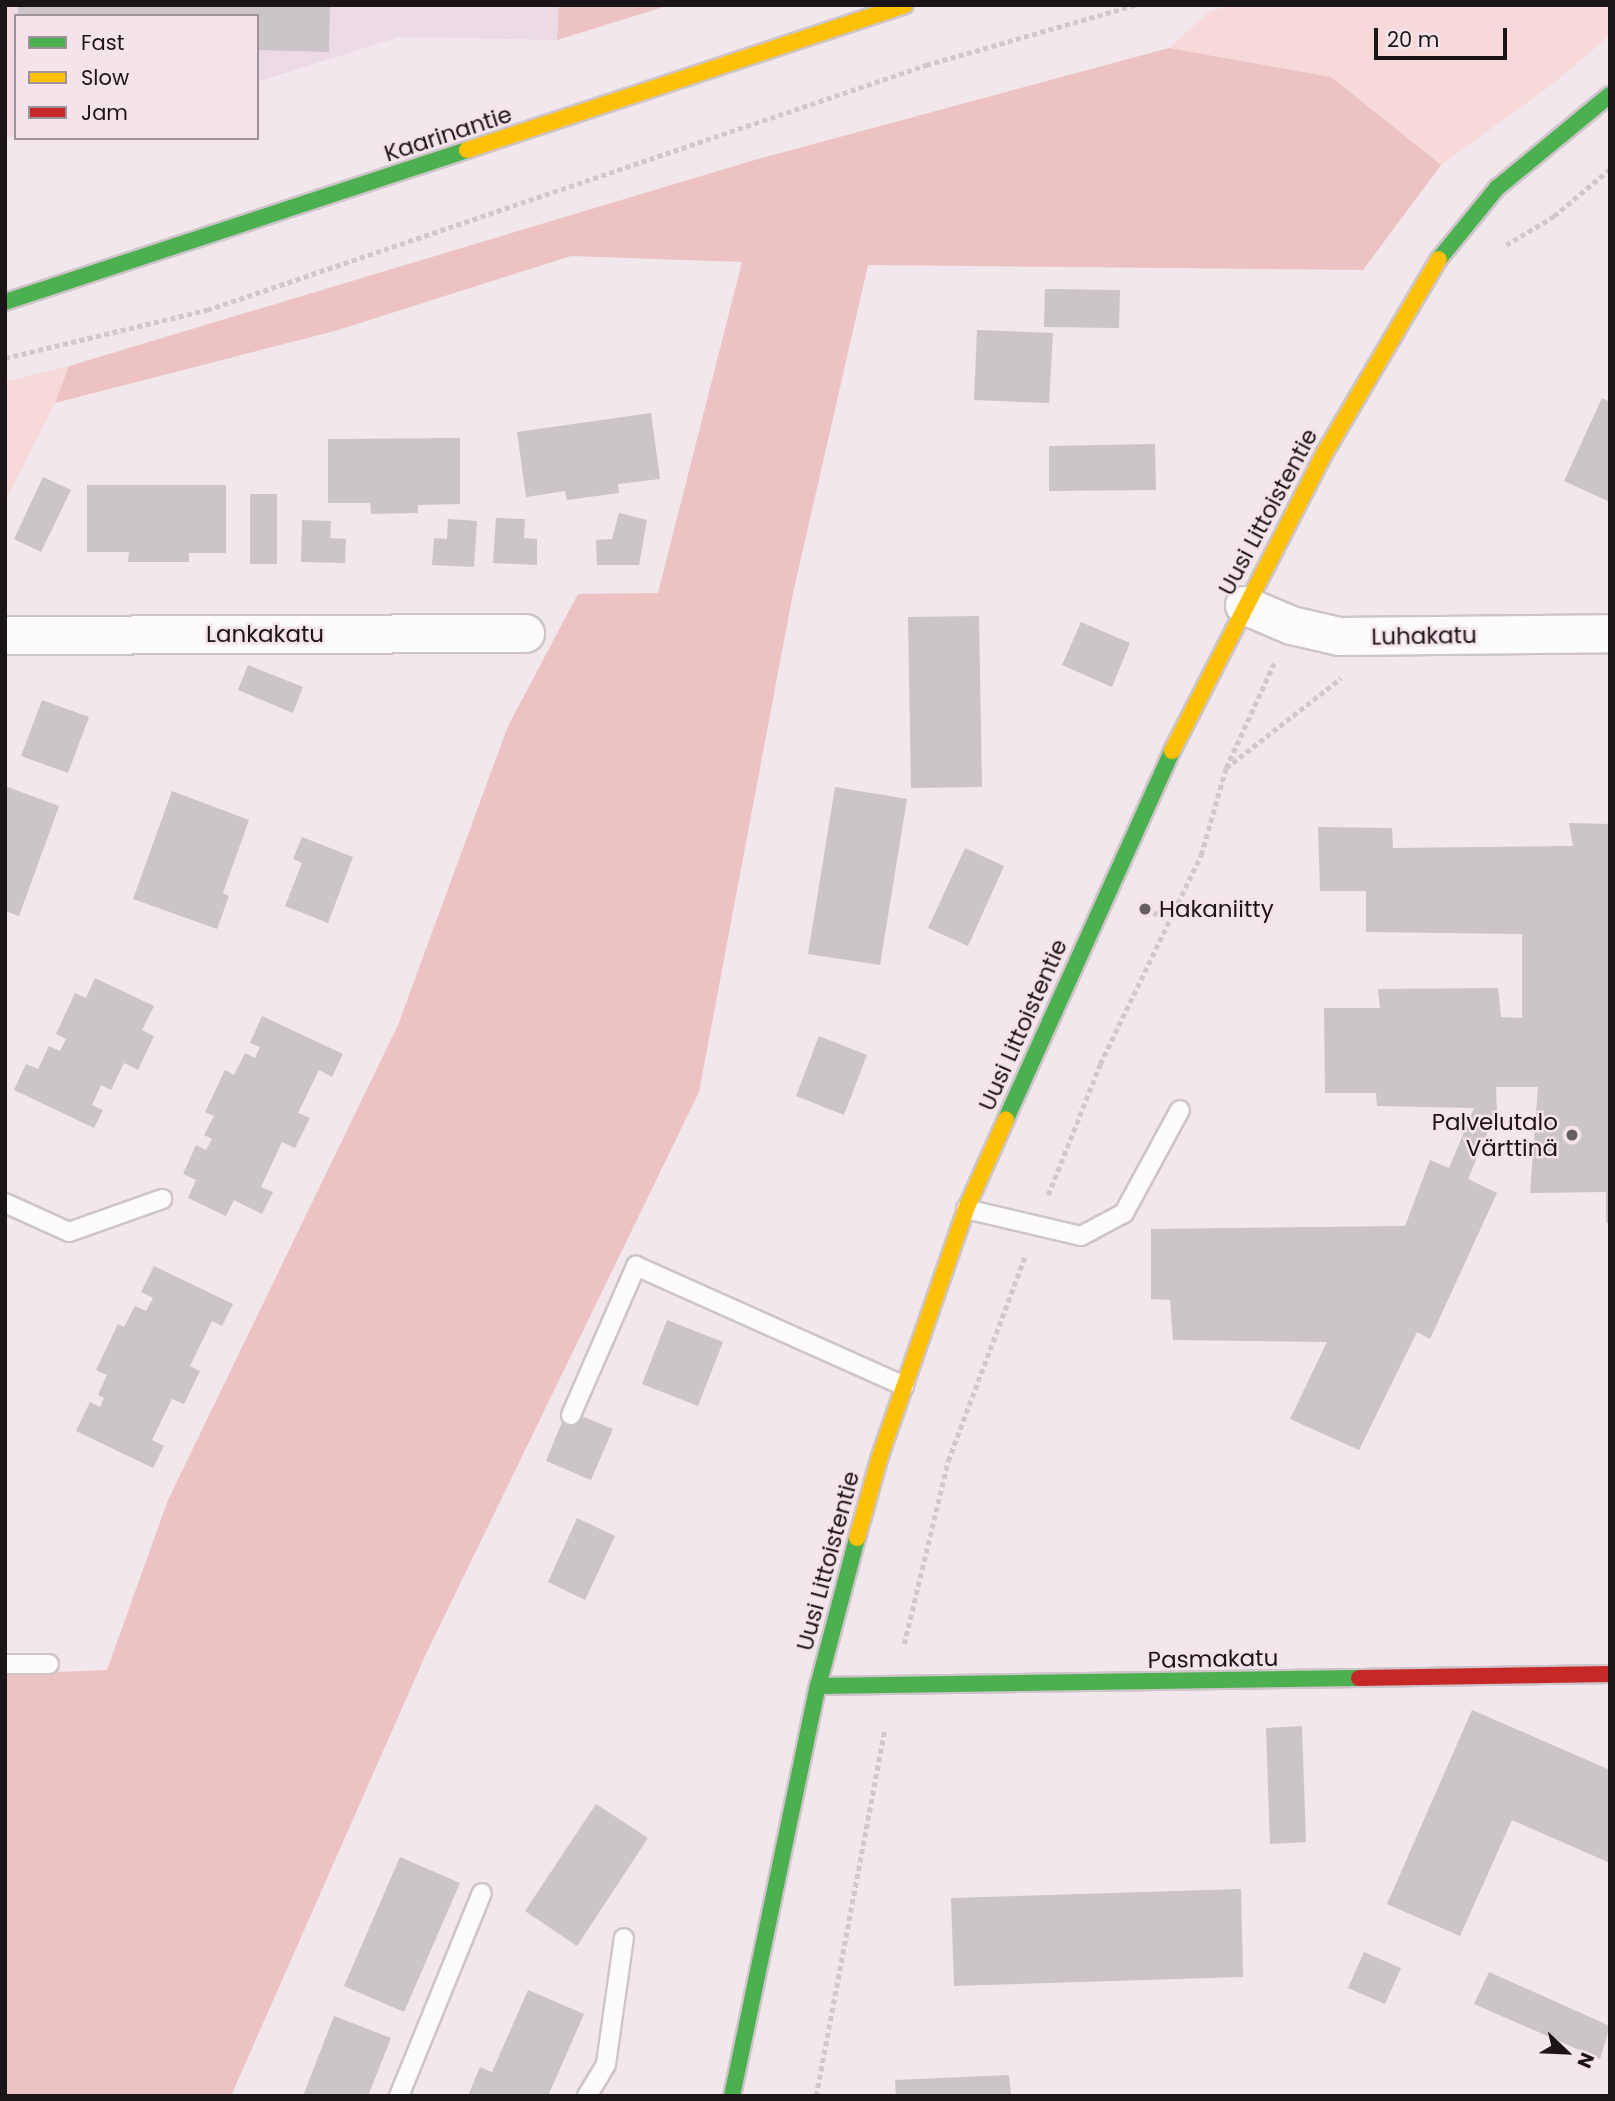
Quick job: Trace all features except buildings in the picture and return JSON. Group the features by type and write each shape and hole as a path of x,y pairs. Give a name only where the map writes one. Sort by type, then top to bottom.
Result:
{"street":[{"name":"Kaarinantie","path":"5,302 905,5"},
{"name":"Uusi Littoistentie","path":"733,2096 818,1686 880,1456 966,1209 1174,746 1244,605 1324,454 1447,246 1497,188 1610,95"},
{"name":"Luhakatu","path":"1244,605 1291,625 1368,637 1610,634"},
{"name":"Lankakatu","path":"5,635 525,633"},
{"name":"Pasmakatu","path":"818,1686 892,1688 1610,1674"}],"lane":[{"path":"966,1209 1081,1236 1124,1213 1180,1110"},
{"path":"5,1203 69,1232 162,1199"},
{"path":"571,1415 636,1266 904,1386"},
{"path":"5,1664 49,1664"},
{"path":"399,2096 482,1893"},
{"path":"587,2096 606,2064 624,1938"}],"path":[{"path":"5,358 207,310 926,65 1135,5"},
{"path":"1497,254 1554,216 1610,169"},
{"path":"816,2096 892,1688 948,1461 1100,1064 1201,855 1226,768 1291,625"},
{"path":"1226,768 1349,674"},
{"path":"1144,909 1170,920"}],"shaded area":[{"path":"5,5 11,5 9,137 5,137"},
{"path":"11,5 559,5 557,40 399,37 259,81 259,14 14,14 14,136 9,137"},
{"path":"559,5 670,5 557,40"},
{"path":"1235,5 1610,5 1610,35 1554,83 1441,165 1331,77 1169,48 1210,11"},
{"path":"1169,48 1331,77 1441,165 1363,270 868,265 793,593 699,1092 425,1656 231,2096 5,2096 5,1674 107,1670 168,1500 398,1025 508,726 578,594 658,593 742,262 571,256 338,330 55,403 69,366 758,159"},
{"path":"69,366 55,403 5,502 5,382"}],"traffic: fast":[{"path":"1439,259 1497,188 1610,95"},
{"path":"5,302 467,150"},
{"path":"1006,1119 1172,751"},
{"path":"732,2096 818,1686 857,1538"},
{"path":"818,1686 1359,1678"}],"traffic: slow":[{"path":"467,150 905,5"},
{"path":"1172,751 1324,454 1439,259"},
{"path":"857,1538 880,1456 966,1209 1006,1119"}],"traffic: jam":[{"path":"1359,1678 1610,1674"}],"place":[{"name":"Hakaniitty","path":"1145,909"},
{"name":"Palvelutalo Värttinä","path":"1572,1135"}]}
